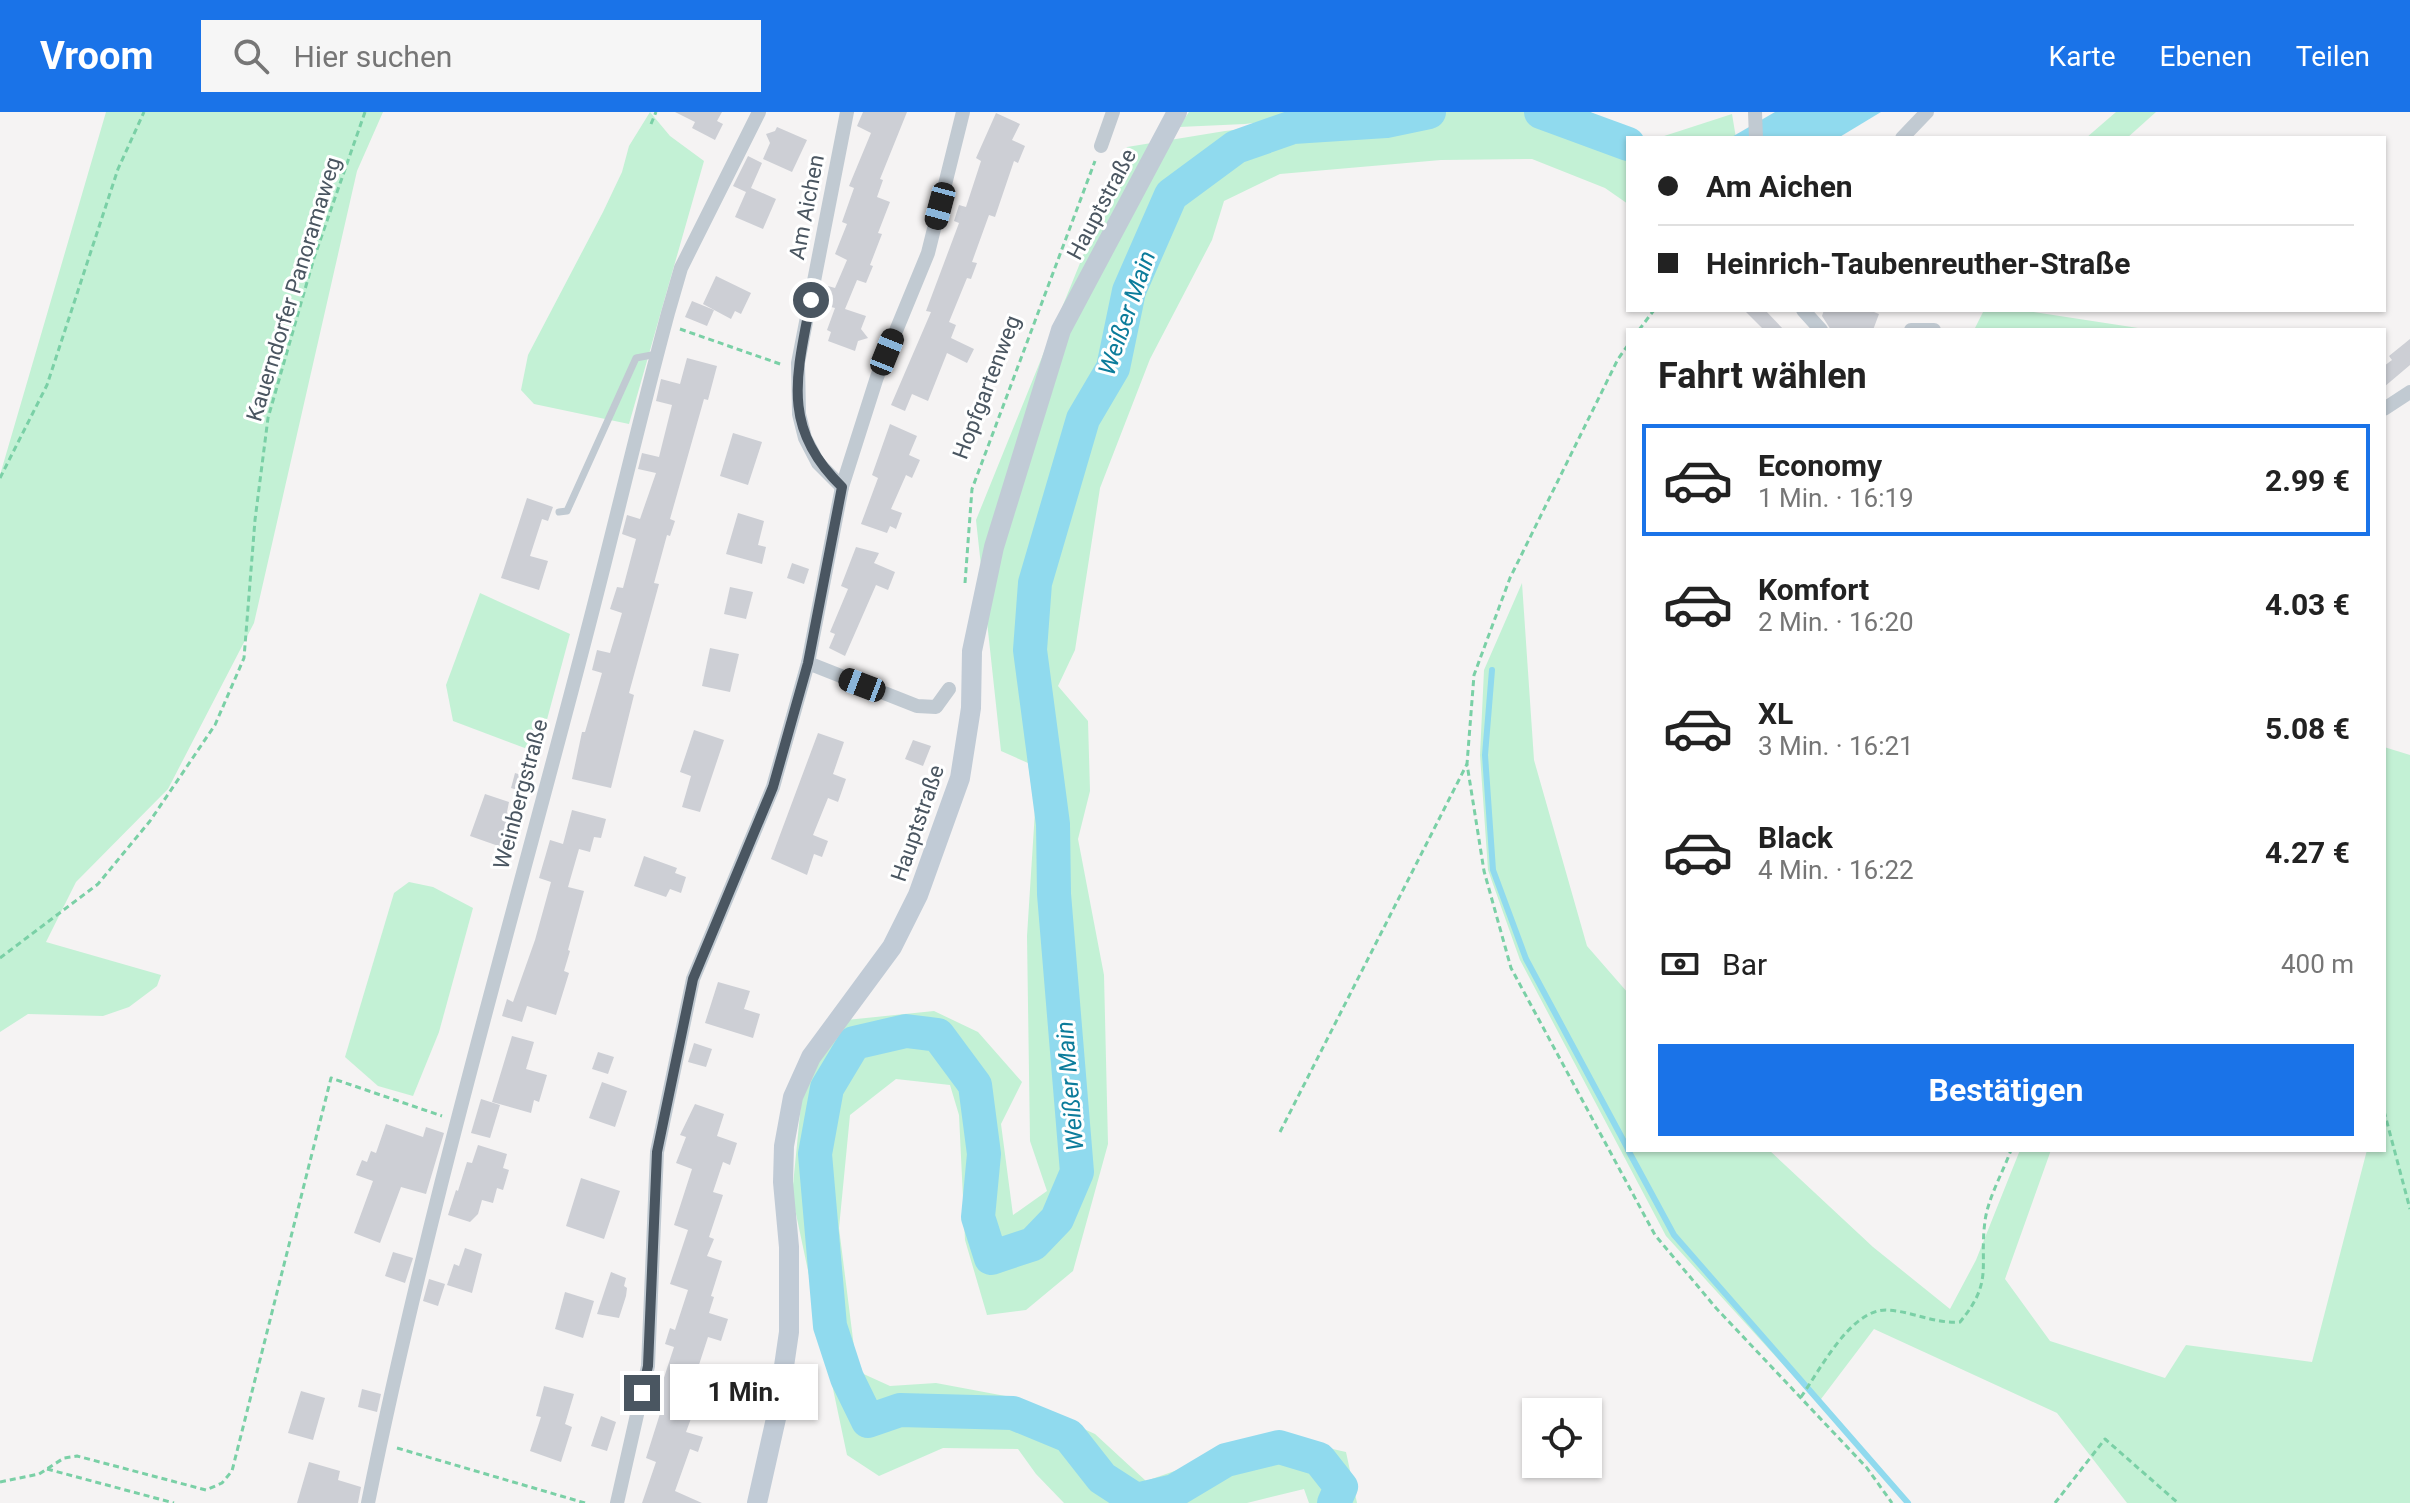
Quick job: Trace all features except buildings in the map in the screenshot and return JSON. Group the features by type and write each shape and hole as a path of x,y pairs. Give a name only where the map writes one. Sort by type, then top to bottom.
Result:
{"main road":[{"name":"Hauptstraße","path":"757,1503 777,1414 789,1332 789,1247 783,1182 784,1146 793,1097 811,1057 892,947 918,895 960,778 971,708 972,651 994,547 1061,330 1177,112"}],"street":[{"name":"Weinbergstraße","path":"368,1503 396,1363 455,1120 586,636 665,324 681,268 759,112"},
{"name":"Am Aichen","path":"842,487 818,463 805,438 799,414 798,370 847,112"},
{"path":"617,1503 648,1366 657,1152 693,979 773,787 808,663 842,487 877,377 928,253 963,112"},
{"path":"1101,146 1113,112"},
{"path":"1904,136 1927,112"},
{"path":"1755,115 1756,136"},
{"path":"1805,312 1819,328"},
{"path":"2386,408 2410,392"},
{"path":"808,663 917,706 936,707 949,689"}],"lane":[{"path":"559,512 567,511 636,358 657,354"}],"path":[{"path":"0,478 47,385 118,169 144,112"},
{"name":"Kauerndorfer Panoramaweg","path":"0,958 98,884 150,821 215,725 244,658 255,520 268,418 314,258 365,112"},
{"path":"651,124 656,112"},
{"name":"Hopfgartenweg","path":"964,593 972,489 1101,146"},
{"path":"665,324 798,370"},
{"path":"1626,348 1510,578 1474,675 1467,764 1484,871 1511,968 1655,1235 1716,1308 1867,1468 1892,1503"},
{"path":"1280,1132 1467,764"},
{"path":"0,1482 15,1481 47,1469 64,1458 77,1456 206,1490 222,1483 232,1471 331,1078 455,1120"},
{"path":"2386,1119 2410,1209"},
{"path":"1801,1397 1852,1323 1884,1310 1944,1323 1960,1322 1976,1302 1985,1272 1985,1220 2010,1152"},
{"path":"2404,1187 2410,1186"},
{"path":"2055,1503 2105,1439 2178,1503"},
{"path":"380,1443 585,1503"},
{"path":"47,1469 174,1503"}],"green space":[{"path":"106,112 383,112 357,171 254,623 168,789 76,882 46,942 161,975 157,986 129,1007 103,1016 28,1014 0,1032 0,475"},
{"path":"650,112 670,136 704,161 629,424 534,404 521,390 528,355 603,212 622,172 629,146"},
{"path":"1189,112 1348,112 1245,124 1179,127"},
{"path":"1394,112 1590,112 1641,136 1626,136 1626,203 1605,188 1532,159 1441,160 1280,174 1224,201 1212,240 1150,359 1100,488 1075,650 1058,686 1088,721 1090,791 1078,839 1104,975 1108,1144 1073,1271 1026,1310 987,1315 965,1240 959,1115 950,1085 896,1079 850,1115 839,1228 857,1371 890,1386 936,1383 1016,1398 1095,1434 1146,1481 1275,1436 1346,1452 1357,1503 1309,1503 1304,1489 1247,1503 1064,1503 1036,1474 1018,1449 943,1448 879,1476 847,1455 792,1195 802,1094 827,1022 934,1011 978,1032 1022,1082 1001,1124 1013,1215 1047,1191 1030,1141 1027,936 1035,811 1028,763 1001,751 976,520 1127,147 1225,131"},
{"path":"2116,112 2156,112 2129,136 2088,136"},
{"path":"1732,114 1736,136 1664,136"},
{"path":"1983,312 2034,312 2138,328 1975,328"},
{"path":"1522,583 1534,760 1587,946 1626,991 1626,1152 1771,1152 1873,1247 1950,1309 1976,1260 2019,1152 2050,1152 2005,1279 2050,1341 2165,1378 2186,1345 2312,1362 2366,1152 2386,1152 2386,748 2410,755 2410,1503 2127,1503 2057,1413 1874,1329 1818,1403 1666,1236 1520,960 1488,870 1480,755 1484,670"},
{"path":"480,593 570,634 538,753 453,721 446,685"},
{"path":"409,882 433,887 473,908 439,1032 413,1096 378,1086 345,1057 394,893"}],"water":[{"path":"1775,112 1881,112 1841,136 1733,136"}],"waterway":[{"name":"Weißer Main","path":"1334,1503 1341,1487 1319,1459 1279,1447 1226,1460 1174,1491 1136,1500 1102,1478 1069,1436 1013,1413 900,1410 868,1421 847,1378 830,1326 815,1154 827,1088 854,1043 906,1031 938,1035 975,1085 984,1154 978,1217 991,1258 1033,1244 1057,1219 1077,1172 1054,894 1053,824 1030,650 1035,583 1083,419 1113,368 1129,291 1171,195 1236,147 1293,127 1386,121 1429,112"},
{"name":"Weißer Main","path":"1541,112 1626,143"},
{"path":"1492,670 1485,755 1493,870 1526,959 1626,1145"},
{"path":"1629,1152 1674,1235 1908,1503"}],"route":[{"path":"642,1393 648,1366 657,1152 693,979 773,787 808,663 842,487 818,463 805,438 799,414 798,363 811,300"}]}
